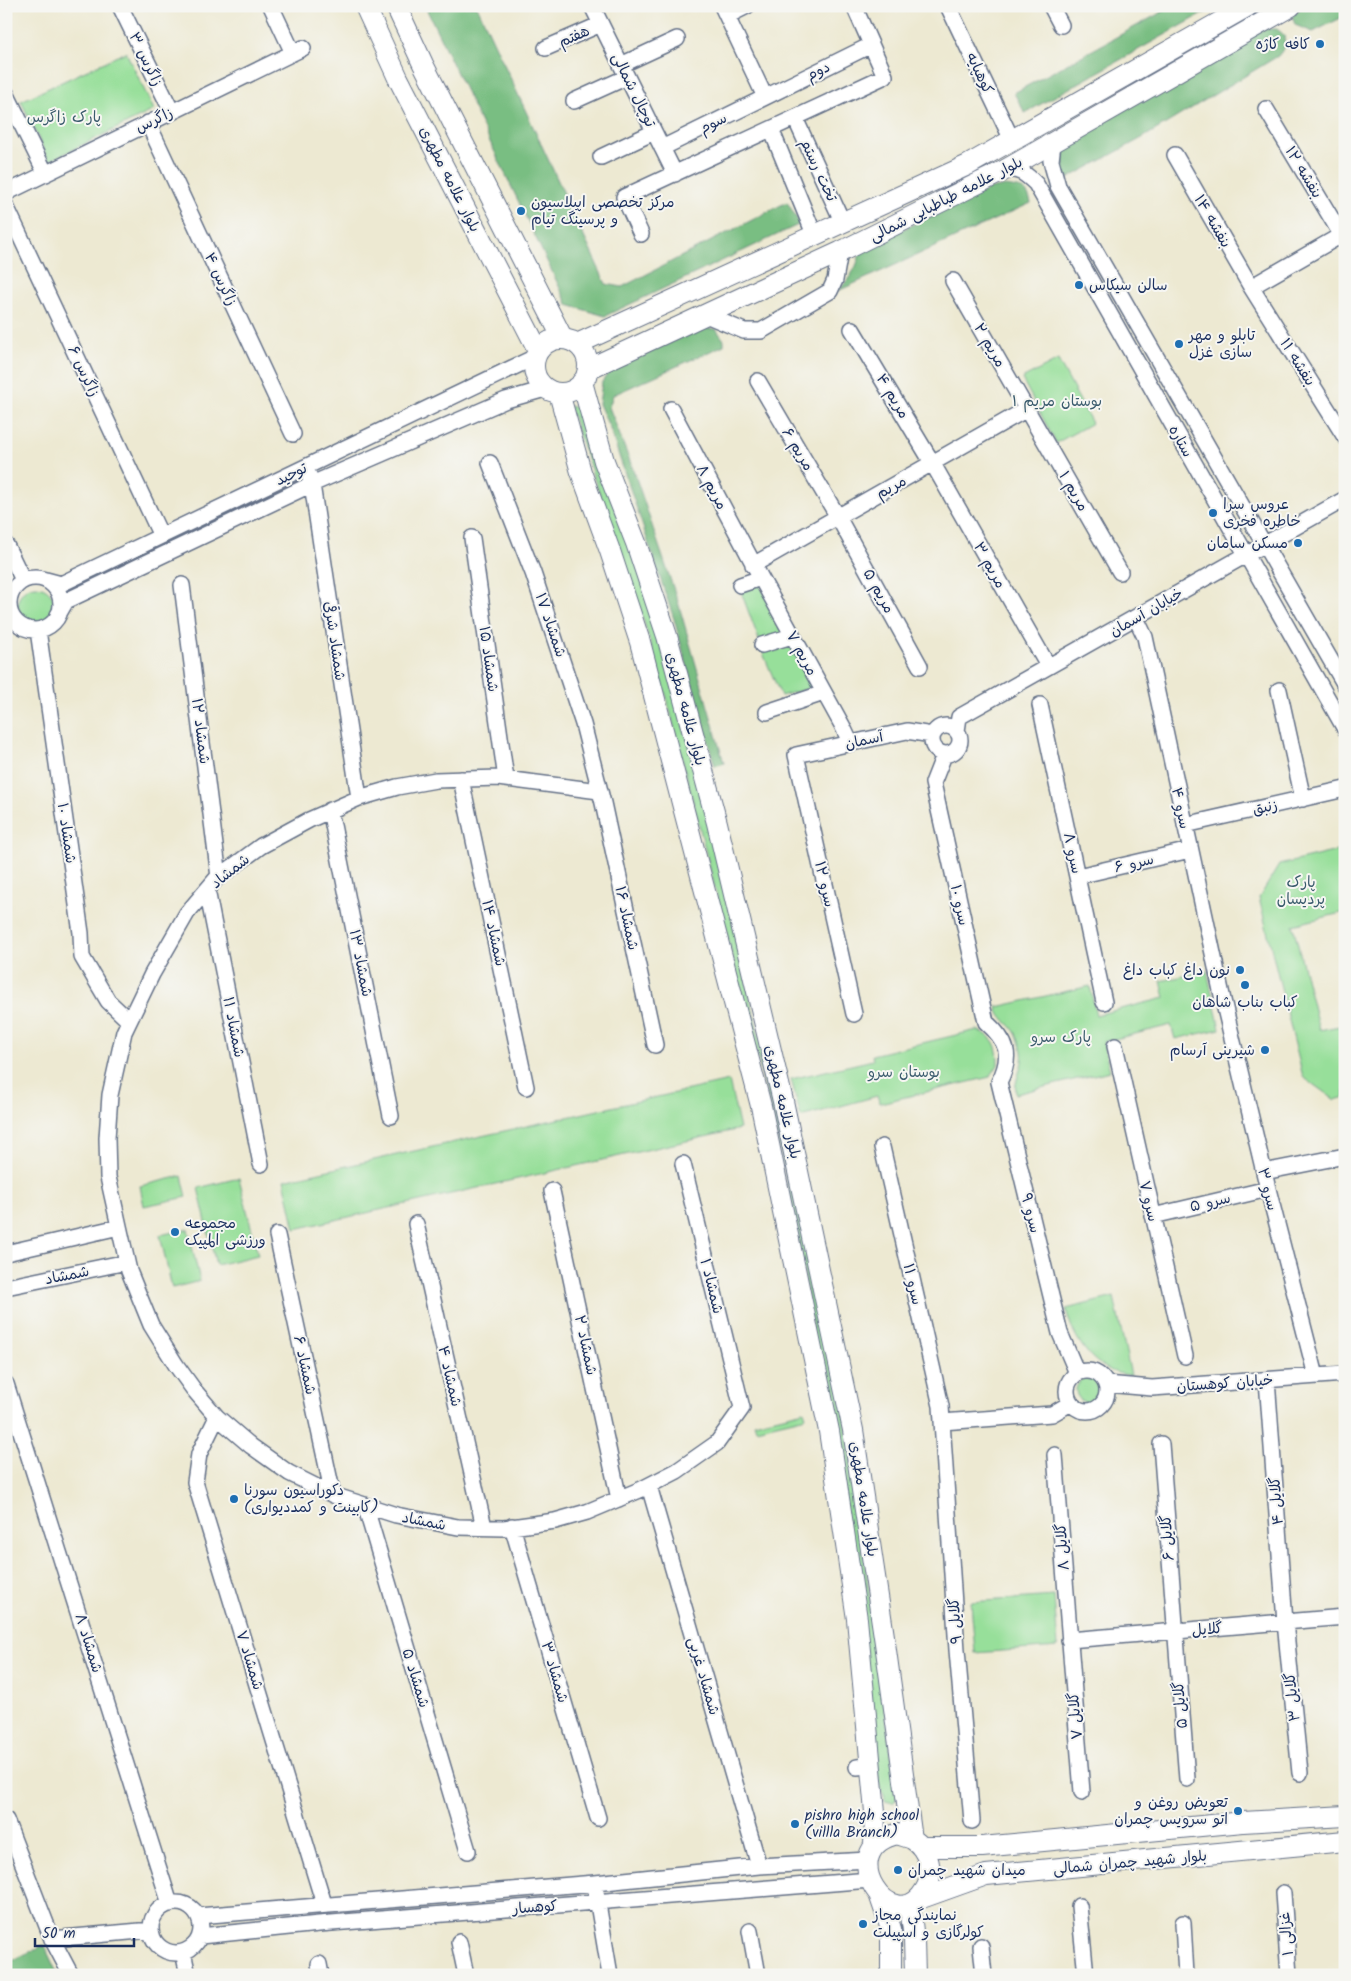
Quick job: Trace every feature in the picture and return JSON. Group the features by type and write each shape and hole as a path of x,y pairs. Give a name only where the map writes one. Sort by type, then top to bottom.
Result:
{"main road":[{"name":"بلوار علامه مطهری","path":"365,6 398,78 536,354"},
{"name":"بلوار علامه مطهری","path":"396,6 423,64 570,341"},
{"name":"بلوار علامه طباطبایی شمالی","path":"585,376 1005,170 1061,138 1259,14 1292,6"},
{"name":"بلوار علامه طباطبایی شمالی","path":"570,341 843,222 968,165 1240,8"},
{"path":"549,341 570,341 586,355 585,376 571,390 552,391 536,378 533,364 536,354 549,341"},
{"name":"بلوار علامه مطهری","path":"585,376 604,461 636,543 667,636 717,823 783,1101 853,1430 916,1843"},
{"name":"بلوار علامه مطهری","path":"552,391 610,551 640,642 761,1106 829,1431 857,1620 864,1764 875,1812 871,1853"},
{"name":"بلوار شهید چمران شمالی","path":"916,1843 982,1847 1243,1822 1345,1816"},
{"path":"875,1888 890,1903 899,1906 914,1902 926,1888 930,1867 926,1855 916,1843 897,1834 884,1838 871,1853 868,1874 891,1930 891,1975"},
{"name":"بلوار شهید چمران شمالی","path":"914,1902 986,1876 1345,1841"},
{"path":"982,1847 974,1853 972,1863 977,1872 986,1876"},
{"path":"914,1902 915,1975"}],"street":[{"name":"زاگرس ۳","path":"120,6 172,112"},
{"name":"زاگرس","path":"6,194 298,50 272,6"},
{"name":"توچال شمالی","path":"592,6 675,174"},
{"path":"747,6 725,11 765,98"},
{"path":"641,234 624,197 885,76 854,6"},
{"name":"کوهپایه","path":"948,6 1012,140"},
{"path":"1051,6 1062,25"},
{"path":"1240,8 1259,14"},
{"name":"هفتم","path":"546,48 601,24"},
{"path":"574,101 677,39"},
{"name":"دوم","path":"765,98 871,45"},
{"path":"6,93 46,174"},
{"name":"سوم","path":"662,148 765,98"},
{"name":"بنفشه ۱۲","path":"1266,109 1344,236"},
{"name":"تخت رستم","path":"795,118 843,222"},
{"name":"زاگرس ۴","path":"148,123 293,434"},
{"name":"تخت رستم","path":"772,129 814,234"},
{"path":"601,157 654,132"},
{"name":"ستاره","path":"1061,138 1053,143 1051,152 1051,161 1058,186 1345,685"},
{"name":"بنفشه ۱۴","path":"1174,155 1251,287"},
{"name":"ستاره","path":"1005,170 1016,168 1036,184 1345,729"},
{"path":"1042,194 1044,186 1050,184 1058,186"},
{"name":"زاگرس ۶","path":"6,206 161,536"},
{"path":"1251,287 1344,236"},
{"path":"706,315 744,331 761,331 830,291 835,280 840,252"},
{"name":"مریم ۲","path":"953,281 1027,409"},
{"name":"بنفشه ۱۱","path":"1251,287 1345,437"},
{"name":"مریم ۴","path":"852,329 933,464"},
{"name":"توحید","path":"46,580 61,584 536,354"},
{"name":"مریم ۶","path":"758,381 838,517"},
{"name":"توحید","path":"58,615 66,601 312,484 506,400 552,391"},
{"name":"مریم ۸","path":"671,409 753,565"},
{"name":"مریم","path":"753,565 1027,409"},
{"name":"مریم ۱","path":"1027,409 1120,572"},
{"name":"شمشاد ۱۷","path":"490,463 533,574 564,665 583,724 599,791"},
{"name":"مریم ۳","path":"933,464 1048,666"},
{"name":"شمشاد شرقی","path":"306,467 312,484 358,798"},
{"name":"خیابان آسمان","path":"957,731 960,717 1345,499"},
{"name":"مریم ۵","path":"838,517 920,666"},
{"name":"شمشاد ۱۵","path":"472,538 506,779"},
{"path":"6,545 23,580"},
{"name":"مریم ۷","path":"753,565 850,742"},
{"path":"38,578 46,580 58,591 60,599 58,615 46,628 38,630 23,628 9,618 12,590 23,580 38,578"},
{"path":"740,585 761,578"},
{"name":"شمشاد ۱۲","path":"182,585 219,877"},
{"name":"سرو ۴","path":"1136,618 1145,637 1223,1000"},
{"name":"شمشاد ۱۰","path":"38,630 81,933 82,957 108,1001 129,1021"},
{"path":"762,645 792,636"},
{"path":"1279,690 1302,799"},
{"path":"767,712 824,693"},
{"name":"سرو ۸","path":"1040,705 1104,1002"},
{"path":"939,727 954,728 957,731 960,740 957,749 944,755 933,748 932,735 939,727"},
{"name":"آسمان","path":"796,755 907,731 932,735"},
{"name":"سرو ۱۲","path":"796,755 854,1014"},
{"name":"سرو ۱۰","path":"944,755 934,782 986,1022 1000,1035 1006,1050"},
{"name":"شمشاد ۱۴","path":"462,779 526,1087"},
{"name":"شمشاد","path":"599,791 506,779 436,780 397,787 358,798 309,820 261,846 219,877 187,913 152,974 124,1032 110,1095 107,1138 108,1177 127,1262 134,1284 152,1325 176,1365 194,1390 217,1416 251,1446 289,1473 333,1495 396,1515 458,1527 484,1527 555,1521 587,1512 649,1486 677,1471 717,1443 742,1408"},
{"name":"زنبق","path":"1185,825 1345,789"},
{"name":"شمشاد ۱۶","path":"599,791 655,1045"},
{"name":"شمشاد ۱۳","path":"330,810 391,1116"},
{"name":"سرو ۶","path":"1078,876 1190,850"},
{"name":"شمشاد ۱۱","path":"207,890 261,1164"},
{"name":"سرو ۳","path":"1223,1000 1268,1189 1316,1376"},
{"name":"سرو ۷","path":"1115,1046 1185,1356"},
{"name":"سرو ۹","path":"1006,1050 1005,1069 999,1082 1060,1333 1077,1373"},
{"name":"سرو ۱۱","path":"882,1147 941,1406 942,1422"},
{"path":"1264,1172 1345,1156"},
{"name":"شمشاد ۱","path":"683,1164 742,1408"},
{"name":"سرو ۵","path":"1153,1216 1268,1189"},
{"name":"شمشاد ۲","path":"552,1190 619,1499"},
{"name":"شمشاد ۴","path":"416,1224 484,1527"},
{"path":"6,1253 119,1227"},
{"name":"شمشاد ۶","path":"277,1235 333,1495"},
{"name":"شمشاد","path":"6,1287 127,1262"},
{"path":"1090,1371 1097,1374 1106,1384 1107,1390 1104,1402 1094,1411 1081,1411 1071,1404 1067,1390 1072,1378 1077,1373 1090,1371"},
{"name":"خیابان کوهستان","path":"1106,1384 1152,1388 1345,1374"},
{"name":"گلایل ۴","path":"1267,1380 1285,1622"},
{"name":"شمشاد ۸","path":"6,1384 170,1904"},
{"path":"942,1422 1052,1414 1071,1404"},
{"name":"شمشاد ۷","path":"217,1416 199,1454 195,1482 324,1904"},
{"name":"گلایل ۹","path":"942,1422 957,1650 972,1821"},
{"name":"گلایل ۶","path":"1160,1444 1174,1632"},
{"name":"گلایل ۸","path":"1055,1455 1069,1640"},
{"name":"شمشاد غربی","path":"649,1486 759,1866"},
{"name":"شمشاد ۵","path":"365,1505 468,1851"},
{"name":"شمشاد ۳","path":"512,1526 598,1818"},
{"name":"گلایل","path":"1069,1640 1345,1617"},
{"name":"گلایل ۳","path":"1285,1622 1300,1773"},
{"name":"گلایل ۵","path":"1174,1632 1187,1779"},
{"name":"گلایل ۷","path":"1069,1640 1082,1792"},
{"path":"6,1820 52,1938 71,1975"},
{"name":"کوهسار","path":"198,1916 324,1904 595,1883 871,1853"},
{"path":"595,1883 610,1975"},
{"name":"کوهسار","path":"200,1936 319,1924 597,1902 875,1888"},
{"name":"غزالی ۱","path":"1283,1893 1289,1975"},
{"path":"184,1904 192,1908 198,1916 201,1926 200,1936 196,1944 183,1952 168,1952 154,1940 151,1930 152,1920 156,1912 164,1905 184,1904"},
{"path":"1079,1906 1086,1975"},
{"path":"1183,1923 1186,1975"},
{"path":"52,1938 151,1930"},
{"path":"750,1931 758,1975"},
{"path":"459,1942 466,1975"},
{"path":"981,1946 984,1975"},
{"path":"183,1952 188,1975"}],"green space":[{"path":"425,6 477,6 606,284 622,287 787,202 800,224 605,316 568,305"},
{"path":"1173,6 1215,7 1025,113 1014,93"},
{"path":"1304,6 1345,6 1345,16 1313,32 1295,25 1292,15"},
{"path":"1264,29 1277,29 1284,35 1285,47 1278,56 1144,137 1065,180 1062,152 1069,142"},
{"name":"پارک زاگرس","path":"126,52 154,110 49,161 21,101"},
{"path":"1006,186 1025,191 1031,203 838,291 850,277 856,266 860,249 990,189"},
{"path":"699,328 716,329 724,340 724,345 613,395 609,407 634,472 678,602 724,763 715,766 674,619 610,429 599,404 602,382 613,366"},
{"name":"بوستان مریم ۱","path":"1058,360 1092,423 1056,443 1022,379"},
{"path":"569,406 578,408 646,591 708,814 845,1414 897,1798 893,1803 885,1801 881,1790 805,1279 790,1195 773,1117 666,695 644,622"},
{"path":"760,585 786,632 759,640 740,589"},
{"path":"36,586 43,587 49,591 53,597 53,611 49,617 43,621 36,622 29,621 23,617 19,611 18,604 19,597 23,591 29,587"},
{"path":"792,643 814,687 781,696 762,651"},
{"name":"پارک پردیسان","path":"1345,849 1345,912 1293,925 1319,1030 1345,1025 1345,1097 1335,1100 1303,1077 1259,898 1279,865"},
{"name":"پارک سرو","path":"1207,971 1220,1029 1175,1039 1171,1025 1103,1042 1110,1071 1016,1094 1016,1083 1022,1062 1022,1051 1013,1028 1002,1018 997,1007 1090,986 1096,1015 1165,998 1161,981"},
{"name":"بوستان سرو","path":"977,1030 992,1039 996,1047 998,1065 990,1077 880,1103 877,1096 801,1117 791,1079 873,1060 872,1055"},
{"path":"729,1081 740,1129 295,1229 284,1180"},
{"path":"182,1176 187,1197 144,1206 140,1186"},
{"path":"239,1178 258,1255 216,1265 198,1188"},
{"path":"188,1229 200,1281 172,1288 160,1235"},
{"path":"1114,1297 1131,1375 1107,1369 1088,1353 1074,1332 1066,1309"},
{"path":"1089,1377 1098,1381 1102,1390 1098,1399 1089,1403 1080,1399 1076,1390 1080,1381"},
{"path":"804,1411 806,1417 756,1429 754,1423"},
{"path":"1054,1596 1058,1647 975,1653 971,1602"},
{"path":"44,1945 58,1975 15,1975 9,1962"}],"place":[{"name":"کافه کاژه","path":"1320,44"},
{"name":"مرکز تخصصی اپیلاسیون و پرسینگ تیام","path":"521,211"},
{"name":"سالن سیکاس","path":"1079,285"},
{"name":"تابلو و مهر سازی غزل","path":"1179,344"},
{"name":"عروس سرا خاطره فخری","path":"1213,513"},
{"name":"مسکن سامان","path":"1298,543"},
{"name":"نون داغ کباب داغ","path":"1240,970"},
{"name":"کباب بناب شاهان","path":"1245,985"},
{"name":"شیرینی آرسام","path":"1265,1050"},
{"name":"مجموعه ورزشی المپیک","path":"175,1232"},
{"name":"دکوراسیون سورنا (کابینت و کمددیواری)","path":"234,1499"},
{"name":"تعویض روغن و اتو سرویس چمران","path":"1238,1811"},
{"name":"pishro high school (villla Branch)","path":"795,1824"},
{"name":"میدان شهید چمران","path":"898,1870"},
{"name":"نمایندگی مجاز کولرگازی و اسپیلت","path":"863,1924"}]}
